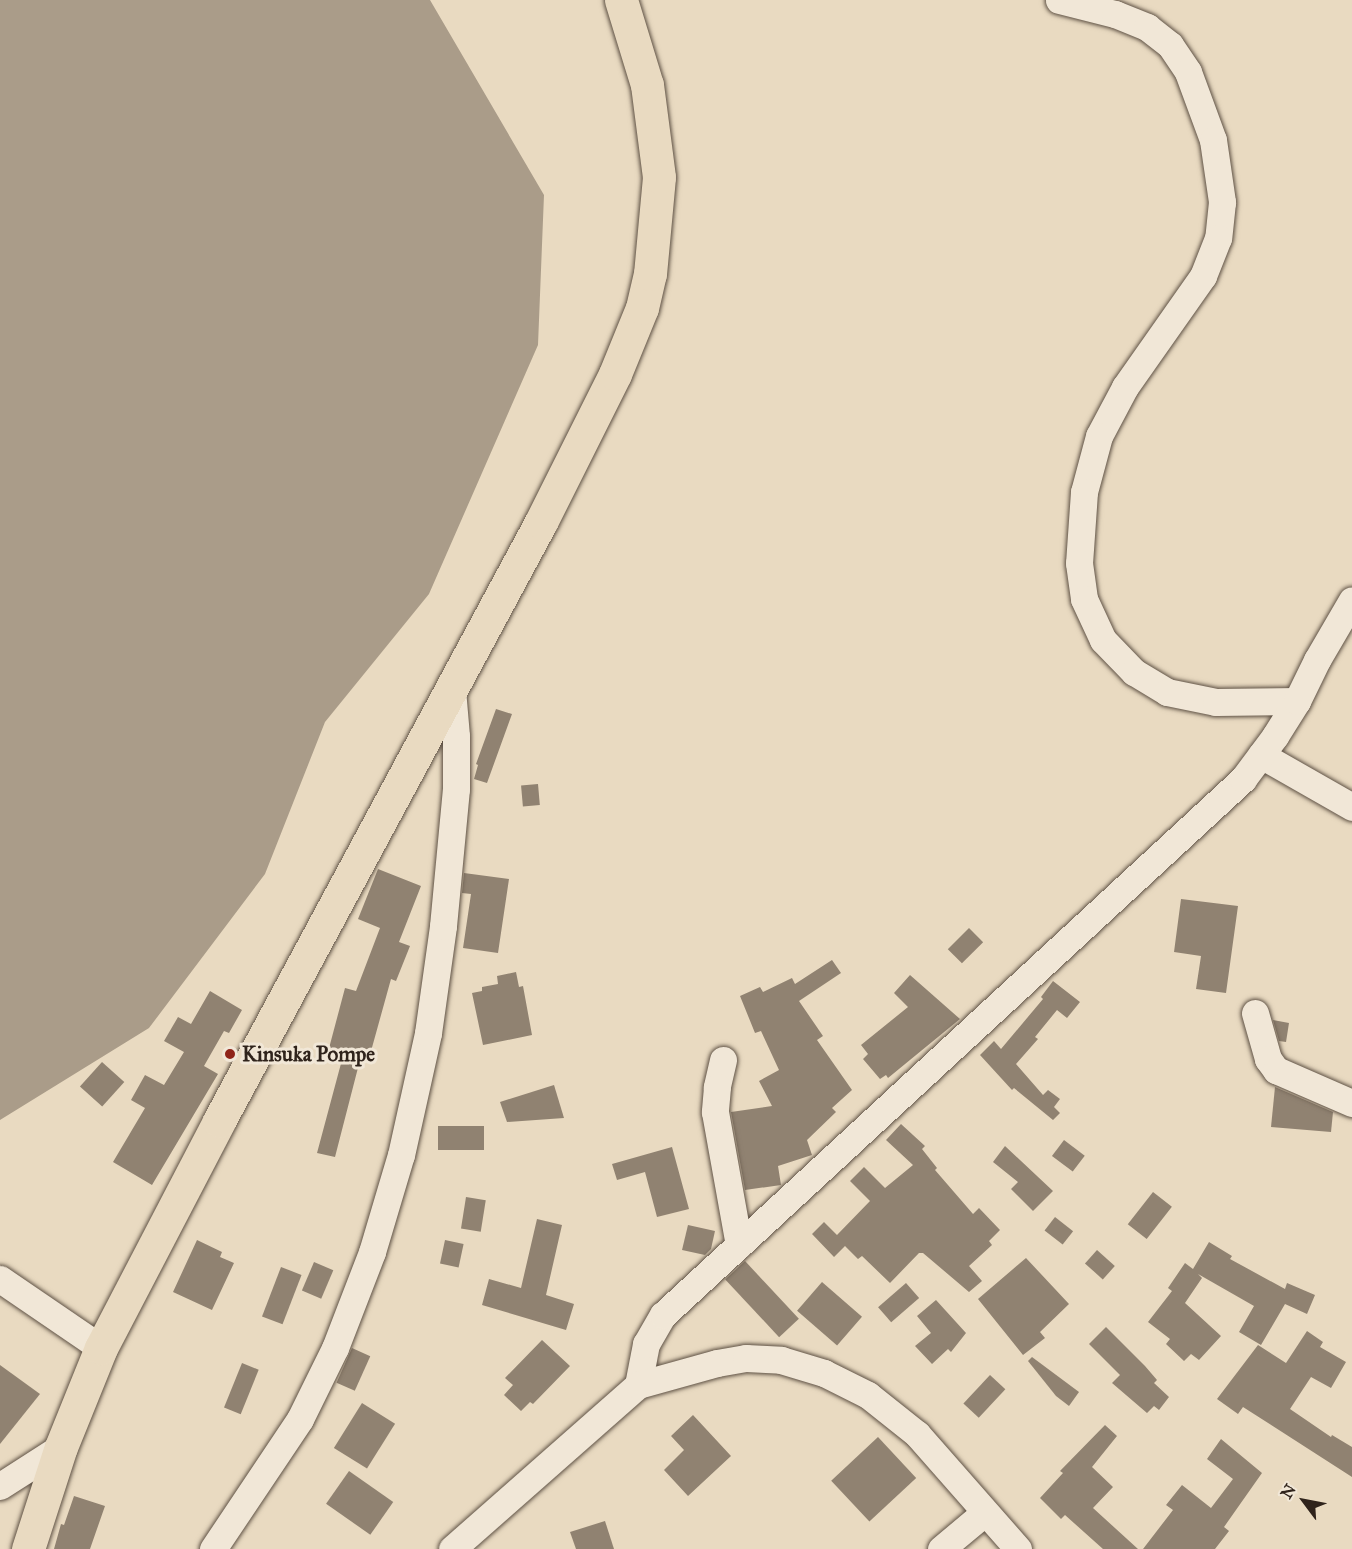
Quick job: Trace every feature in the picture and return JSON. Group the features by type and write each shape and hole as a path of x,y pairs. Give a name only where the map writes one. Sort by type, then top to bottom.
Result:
{"main road":[{"path":"28,1549 61,1447 101,1348 219,1121 588,431 642,308 650,274 659,177 647,86 621,0"}],"street":[{"path":"1059,0 1115,14 1147,27 1170,45 1188,72 1213,140 1222,202 1218,238 1203,276 1125,387 1099,436 1084,492 1079,563 1084,599 1103,640 1134,672 1167,692 1216,702 1250,699 1297,701"},
{"path":"638,1385 646,1344 663,1315 1243,779 1297,701 1317,660 1352,600"},
{"path":"213,1549 300,1419 335,1348 372,1252 401,1155 429,1033 443,926 456,789 456,736 452,689"},
{"path":"1261,755 1352,807"},
{"path":"1255,1013 1268,1059 1276,1070 1352,1103"},
{"path":"723,1060 717,1087 715,1112 739,1245"},
{"path":"0,1280 101,1348"},
{"path":"452,1549 638,1385 717,1363 746,1358 781,1360 824,1373 868,1395 917,1434 1018,1549"},
{"path":"0,1486 61,1447"},
{"path":"941,1549 984,1512"}],"shaded area":[{"path":"0,0 430,0 544,195 538,345 429,594 325,722 265,874 149,1028 0,1120"}],"building":[{"path":"496,709 512,714 487,783 474,779 478,765 476,764"},
{"path":"538,784 540,805 523,806 521,785"},
{"path":"378,869 421,886 399,942 410,946 396,981 391,979 368,1062 360,1060 335,1157 317,1153 343,1056 328,1052 345,988 356,991 380,928 358,919"},
{"path":"464,873 509,879 498,953 463,948 471,894 462,893"},
{"path":"1181,899 1238,906 1226,993 1196,989 1201,956 1174,952"},
{"path":"969,928 983,942 962,963 948,949"},
{"path":"832,960 841,973 799,1001 823,1036 817,1040 852,1090 832,1108 836,1112 807,1140 812,1155 778,1166 781,1185 745,1190 731,1112 772,1106 759,1081 779,1070 761,1031 755,1033 740,996 760,987 763,992 792,978 795,984"},
{"path":"516,972 519,987 523,986 532,1035 483,1045 472,993 482,991 482,987 498,984 497,976"},
{"path":"910,975 960,1019 888,1078 886,1075 880,1079 863,1059 868,1054 861,1045 908,1007 894,993"},
{"path":"1053,981 1080,1002 1067,1018 1057,1010 1035,1037 1038,1039 1016,1064 1043,1095 1048,1090 1060,1099 1054,1107 1060,1113 1053,1120 1014,1088 1012,1090 980,1055 994,1041 1001,1049 1043,999 1041,997"},
{"path":"210,991 242,1010 229,1033 224,1031 204,1066 218,1074 152,1185 113,1162 145,1108 131,1100 145,1075 164,1085 184,1052 164,1041 178,1017 191,1024"},
{"path":"1273,1020 1289,1023 1286,1042 1279,1041"},
{"path":"102,1062 124,1082 102,1107 80,1087"},
{"path":"554,1085 564,1118 507,1122 500,1102"},
{"path":"1275,1087 1333,1112 1331,1132 1271,1127"},
{"path":"901,1124 925,1146 922,1149 937,1168 935,1170 973,1214 979,1208 1000,1230 989,1241 992,1245 969,1266 982,1281 969,1292 923,1253 919,1253 890,1283 862,1256 858,1259 845,1246 834,1257 812,1234 824,1222 837,1235 870,1201 850,1181 864,1167 885,1188 913,1165 886,1140"},
{"path":"438,1126 484,1126 484,1150 438,1150"},
{"path":"1064,1140 1085,1156 1073,1172 1052,1156"},
{"path":"1005,1146 1053,1191 1033,1211 1011,1189 1018,1182 993,1162"},
{"path":"672,1147 689,1209 657,1217 645,1172 617,1180 612,1164"},
{"path":"1153,1192 1172,1207 1147,1239 1128,1224"},
{"path":"466,1197 486,1200 481,1232 461,1229"},
{"path":"1055,1217 1073,1231 1063,1245 1045,1230"},
{"path":"537,1219 562,1225 546,1295 574,1304 566,1330 482,1305 489,1279 521,1288"},
{"path":"688,1225 715,1231 711,1249 705,1255 682,1250"},
{"path":"197,1240 222,1252 220,1257 234,1263 212,1310 173,1292"},
{"path":"445,1240 464,1244 459,1267 440,1263"},
{"path":"1209,1242 1232,1256 1230,1259 1285,1289 1287,1283 1315,1295 1307,1314 1285,1304 1261,1345 1239,1332 1254,1306 1198,1274 1202,1278 1185,1303 1221,1336 1199,1360 1191,1354 1184,1361 1166,1344 1170,1339 1148,1322 1172,1291 1168,1288 1185,1263 1193,1269"},
{"path":"1097,1250 1115,1266 1103,1279 1085,1263"},
{"path":"1026,1258 1069,1304 1040,1332 1045,1338 1023,1355 978,1299"},
{"path":"745,1261 799,1319 779,1337 725,1279"},
{"path":"314,1262 333,1270 321,1299 302,1291"},
{"path":"281,1267 302,1275 283,1324 262,1316"},
{"path":"822,1282 862,1317 837,1345 797,1311"},
{"path":"906,1283 919,1298 891,1322 878,1307"},
{"path":"936,1300 966,1333 951,1352 948,1349 932,1364 915,1346 931,1333 917,1316"},
{"path":"1106,1327 1145,1366 1157,1380 1154,1383 1169,1397 1159,1410 1154,1406 1147,1413 1112,1383 1120,1375 1089,1344"},
{"path":"1307,1331 1323,1342 1320,1347 1346,1362 1331,1388 1311,1377 1290,1409 1331,1437 1332,1435 1352,1447 1352,1477 1243,1407 1238,1414 1217,1399 1258,1345 1286,1363"},
{"path":"542,1340 570,1366 533,1404 530,1402 521,1411 504,1395 513,1385 505,1378"},
{"path":"352,1348 370,1356 355,1391 337,1383"},
{"path":"1032,1357 1079,1392 1069,1406 1056,1396 1028,1361"},
{"path":"242,1363 259,1370 241,1414 224,1408"},
{"path":"0,1365 40,1394 0,1444"},
{"path":"990,1375 1005,1389 979,1418 963,1404"},
{"path":"362,1403 395,1424 367,1469 334,1448"},
{"path":"693,1415 731,1456 688,1496 664,1470 684,1450 671,1436"},
{"path":"1105,1425 1117,1436 1092,1467 1113,1487 1093,1508 1138,1549 1103,1549 1065,1515 1061,1519 1040,1498 1063,1473 1060,1471"},
{"path":"878,1437 916,1478 869,1522 831,1481"},
{"path":"1221,1439 1262,1473 1224,1527 1229,1531 1215,1549 1143,1549 1173,1510 1166,1505 1182,1485 1211,1508 1233,1479 1207,1459"},
{"path":"349,1471 393,1502 370,1535 326,1504"},
{"path":"74,1496 105,1506 90,1549 54,1549 61,1524 64,1525"},
{"path":"605,1521 614,1549 576,1549 570,1532"}],"place":[{"name":"Kinsuka Pompe","path":"230,1054"}]}
